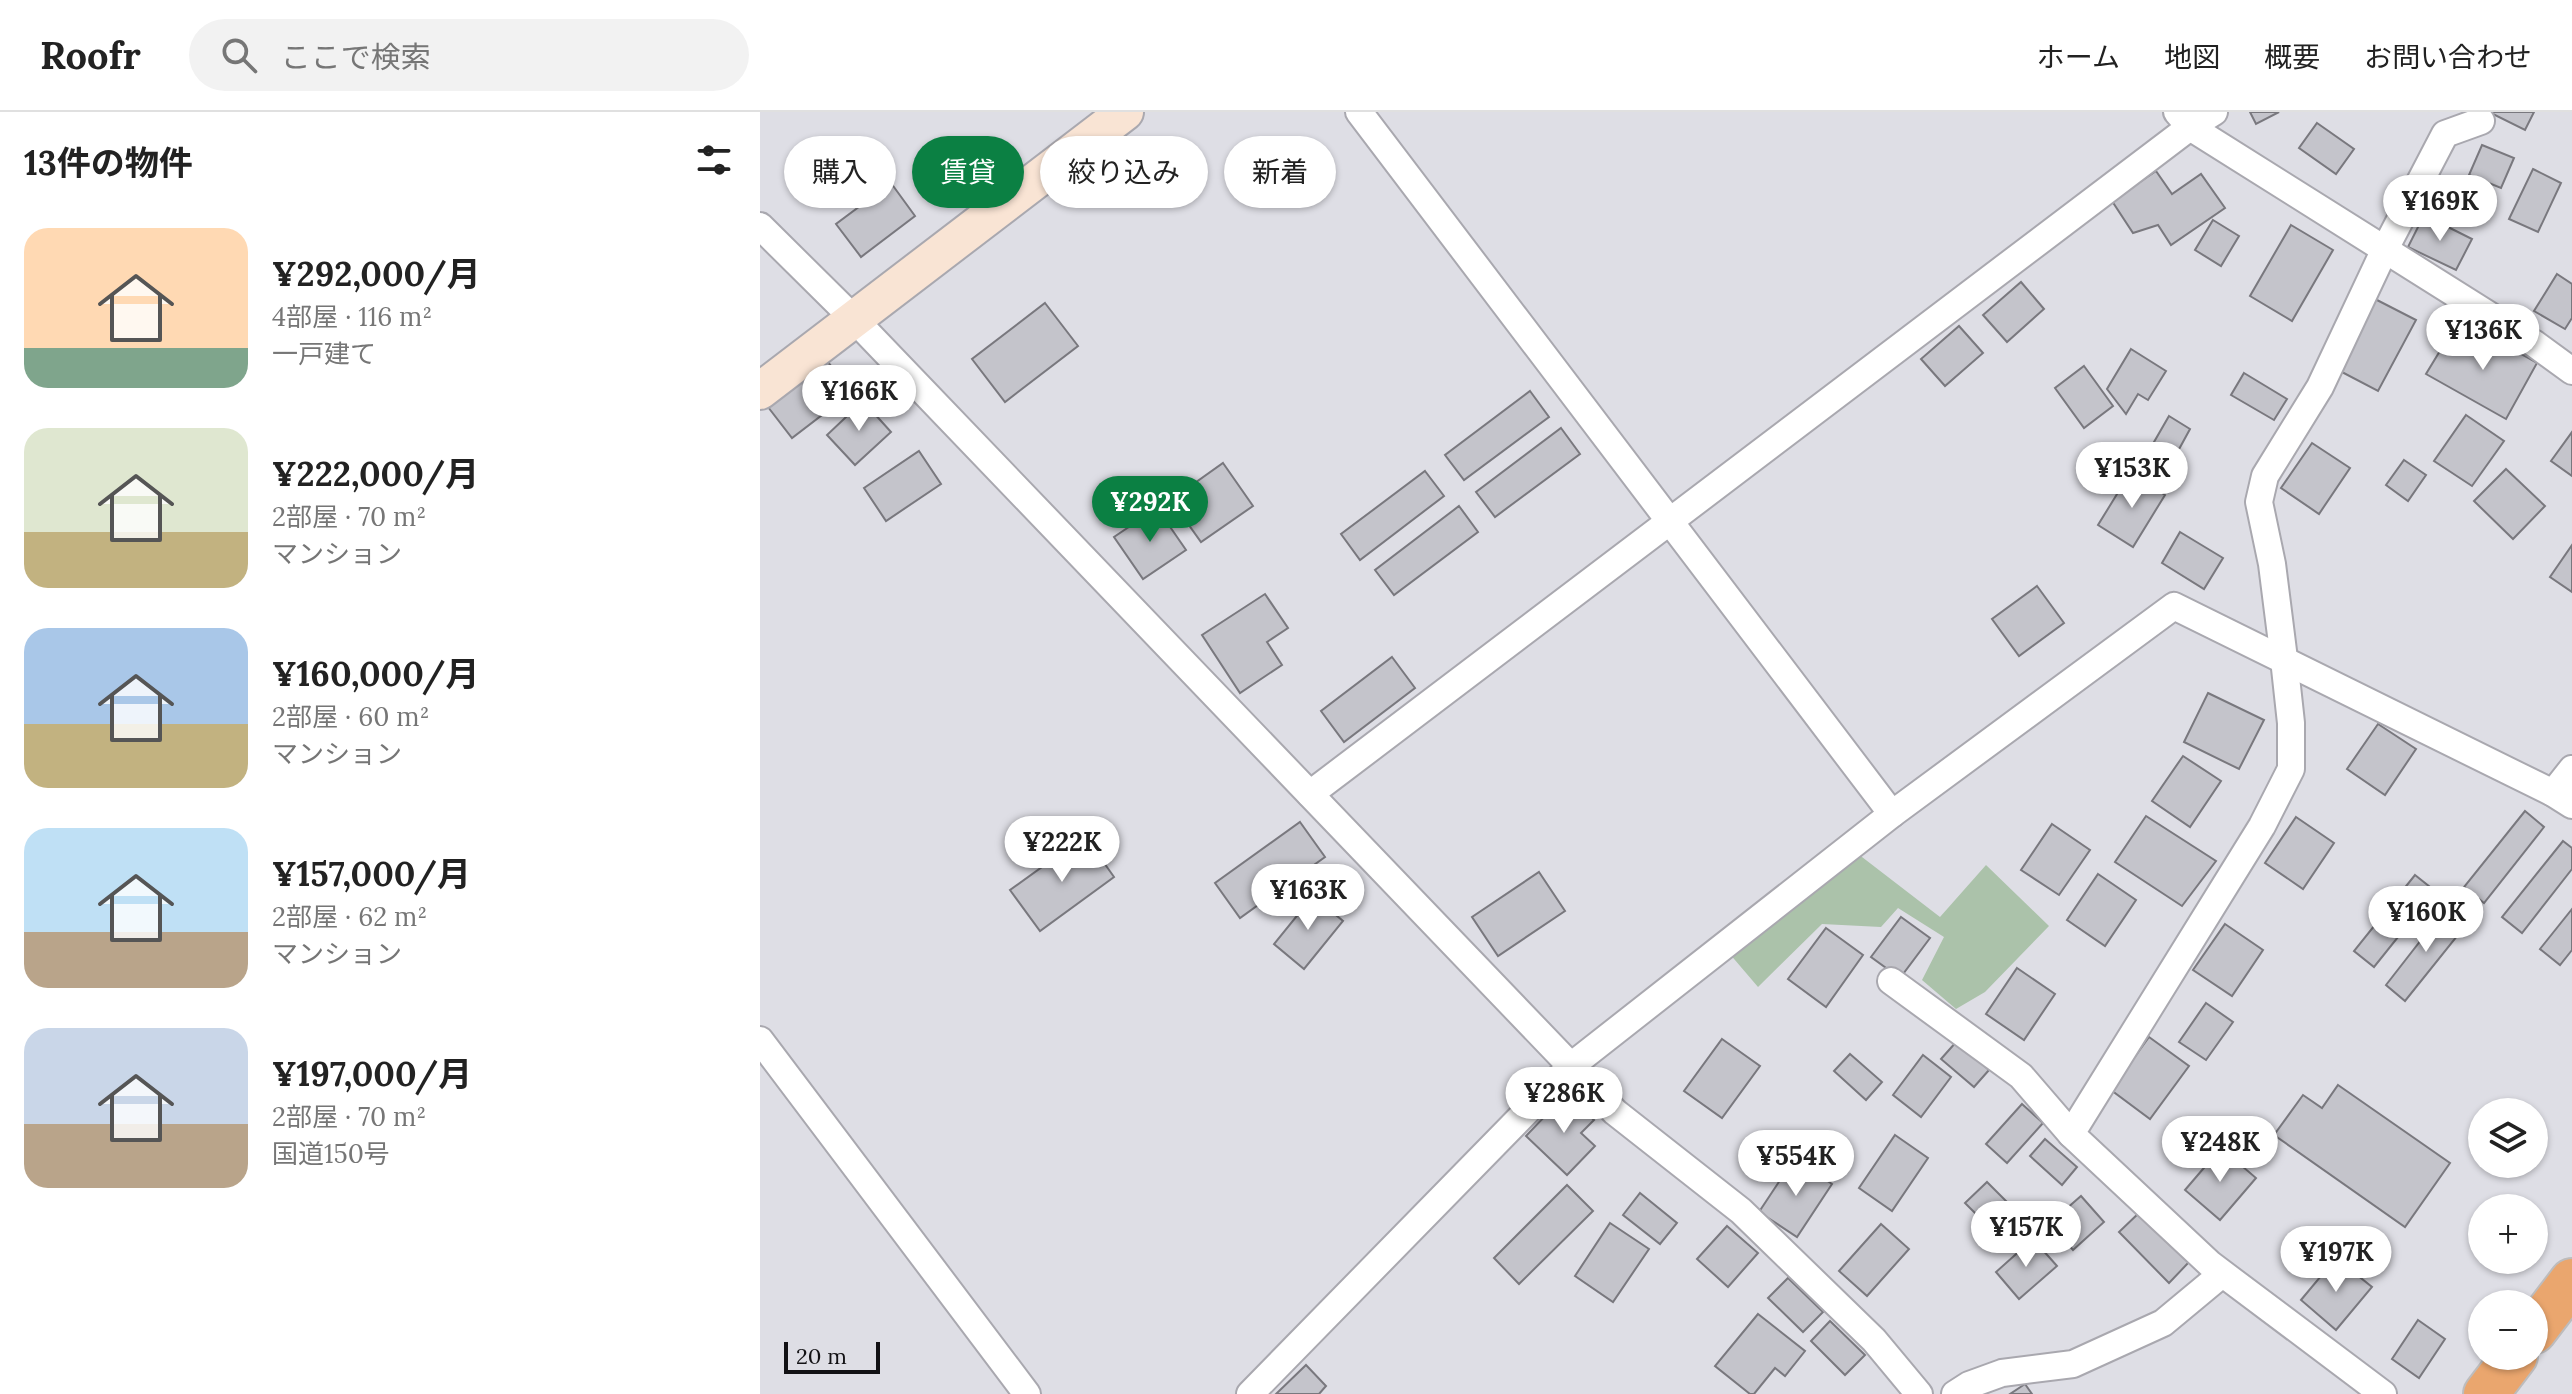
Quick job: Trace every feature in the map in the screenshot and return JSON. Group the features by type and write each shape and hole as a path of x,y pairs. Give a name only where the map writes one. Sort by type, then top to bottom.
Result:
{"highway":[{"path":"2548,1313 2572,1281"},
{"path":"2486,1394 2504,1370"}],"street":[{"path":"760,391 1125,112"},
{"path":"1359,112 1892,814"},
{"path":"1310,794 1671,523 2184,120 2214,112"},
{"path":"2184,120 2535,344 2572,371"},
{"path":"2071,1134 2262,826 2291,769 2291,723 2284,659 2272,564 2259,502 2265,476 2320,387 2385,249 2445,134 2481,121"},
{"path":"760,226 854,319 1615,1112 1741,1211 1874,1340 1919,1394"},
{"path":"1250,1394 1571,1066 1892,814 2174,606 2563,799 2572,769"},
{"path":"1891,981 2021,1076 2071,1134 2222,1274 2383,1394"},
{"path":"760,1040 1027,1394"},
{"path":"1955,1394 1969,1385 2002,1373 2073,1364 2163,1323 2222,1274"}],"green space":[{"path":"1849,847 1940,917 1986,865 2049,926 1985,992 1956,1009 1922,980 1944,937 1898,908 1881,927 1822,924 1758,987 1723,946"}],"building":[{"path":"2250,112 2279,112 2256,124"},
{"path":"2489,112 2534,112 2525,130"},
{"path":"2317,123 2354,149 2336,174 2299,148"},
{"path":"2482,145 2514,158 2501,188 2469,175"},
{"path":"2533,169 2561,183 2538,232 2509,219"},
{"path":"2156,171 2172,194 2201,174 2225,208 2171,245 2158,225 2133,233 2112,201"},
{"path":"896,190 915,216 861,257 836,224 857,208 896,208"},
{"path":"2424,215 2472,239 2456,270 2408,247"},
{"path":"2213,220 2239,236 2221,266 2195,250"},
{"path":"2291,225 2333,250 2292,321 2250,296"},
{"path":"2557,274 2572,284 2572,318 2565,329 2534,311"},
{"path":"2021,282 2044,309 2007,342 1983,315"},
{"path":"2375,299 2416,320 2378,391 2338,370"},
{"path":"1045,303 1078,346 1005,402 972,359"},
{"path":"1959,326 1983,353 1945,386 1921,359"},
{"path":"2452,331 2477,345 2487,335 2537,363 2506,419 2426,374"},
{"path":"2131,349 2166,371 2148,400 2138,394 2126,414 2107,389"},
{"path":"827,361 852,392 792,438 768,407"},
{"path":"2084,366 2113,406 2084,428 2055,388"},
{"path":"2244,373 2287,399 2274,420 2231,395"},
{"path":"1530,391 1549,417 1464,480 1445,455"},
{"path":"863,401 891,432 855,465 827,435"},
{"path":"2466,415 2504,441 2472,486 2434,461"},
{"path":"2169,416 2190,429 2172,462 2150,449"},
{"path":"1561,428 1580,454 1495,517 1476,492"},
{"path":"2572,432 2572,476 2551,461"},
{"path":"2312,443 2350,468 2319,514 2281,488"},
{"path":"919,451 941,484 886,521 864,488"},
{"path":"2404,460 2426,475 2408,501 2386,485"},
{"path":"1223,463 1253,506 1201,542 1171,500"},
{"path":"2506,469 2545,506 2513,539 2474,501"},
{"path":"1425,471 1444,496 1360,560 1341,534"},
{"path":"2130,473 2165,495 2133,547 2098,525"},
{"path":"1459,506 1478,532 1394,595 1375,570"},
{"path":"1157,508 1186,550 1143,579 1114,537"},
{"path":"2180,532 2223,558 2204,589 2162,563"},
{"path":"2572,545 2572,592 2550,577"},
{"path":"2037,586 2064,623 2019,656 1992,619"},
{"path":"1265,594 1288,628 1267,642 1282,665 1240,693 1202,635"},
{"path":"1392,657 1415,688 1344,742 1321,711"},
{"path":"2208,693 2264,720 2239,769 2184,742"},
{"path":"2378,724 2416,749 2385,795 2347,769"},
{"path":"2183,756 2221,781 2190,827 2152,801"},
{"path":"2525,811 2544,827 2484,903 2464,887"},
{"path":"2146,816 2216,861 2182,906 2115,862"},
{"path":"2296,817 2334,843 2303,889 2265,863"},
{"path":"1300,822 1325,857 1240,918 1215,883"},
{"path":"2052,824 2090,850 2059,895 2021,870"},
{"path":"1085,836 1114,877 1040,931 1010,890"},
{"path":"2563,841 2572,848 2572,869 2522,933 2502,917"},
{"path":"1539,872 1565,911 1498,956 1472,917"},
{"path":"2098,874 2136,900 2105,946 2067,920"},
{"path":"2415,875 2435,891 2374,967 2354,951"},
{"path":"1313,896 1343,921 1304,969 1274,944"},
{"path":"2446,908 2466,925 2405,1001 2386,985"},
{"path":"2572,909 2572,950 2560,965 2540,949"},
{"path":"1901,917 1930,938 1900,978 1871,957"},
{"path":"2225,924 2263,950 2232,996 2193,970"},
{"path":"1826,928 1863,955 1826,1007 1788,979"},
{"path":"2017,968 2055,994 2024,1040 1986,1014"},
{"path":"2206,1003 2233,1022 2206,1060 2179,1042"},
{"path":"2149,1037 2189,1066 2150,1119 2111,1090"},
{"path":"1722,1039 1760,1066 1722,1118 1684,1091"},
{"path":"1957,1041 1989,1070 1974,1087 1941,1059"},
{"path":"1850,1054 1882,1082 1866,1100 1834,1071"},
{"path":"1923,1055 1951,1077 1921,1117 1893,1095"},
{"path":"2338,1085 2450,1163 2405,1227 2274,1135 2303,1095 2322,1108"},
{"path":"1566,1094 1594,1120 1581,1133 1595,1146 1567,1175 1526,1136"},
{"path":"2022,1104 2043,1123 2007,1163 1986,1144"},
{"path":"1895,1135 1928,1158 1892,1211 1859,1188"},
{"path":"2045,1139 2077,1167 2062,1185 2030,1156"},
{"path":"2221,1148 2256,1178 2220,1220 2185,1190"},
{"path":"1794,1159 1832,1184 1797,1237 1759,1212"},
{"path":"1987,1182 2021,1216 2000,1238 1965,1203"},
{"path":"1567,1185 1593,1211 1519,1284 1494,1258"},
{"path":"1640,1193 1677,1223 1660,1244 1623,1215"},
{"path":"2081,1196 2104,1222 2073,1250 2050,1223"},
{"path":"2141,1211 2190,1261 2169,1283 2119,1232"},
{"path":"1610,1223 1649,1249 1613,1302 1575,1276"},
{"path":"1881,1224 1909,1249 1867,1296 1839,1271"},
{"path":"1727,1226 1758,1253 1728,1287 1697,1259"},
{"path":"2033,1239 2057,1266 2019,1299 1996,1272"},
{"path":"2336,1258 2372,1287 2336,1330 2301,1300"},
{"path":"1788,1278 1823,1312 1803,1332 1768,1298"},
{"path":"1758,1314 1805,1351 1785,1376 1775,1368 1754,1394 1750,1394 1715,1366"},
{"path":"2418,1320 2445,1339 2419,1378 2392,1359"},
{"path":"1830,1321 1865,1355 1845,1375 1811,1341"},
{"path":"1306,1365 1326,1386 1319,1394 1276,1394"},
{"path":"2025,1384 2032,1394 2010,1394"}]}
